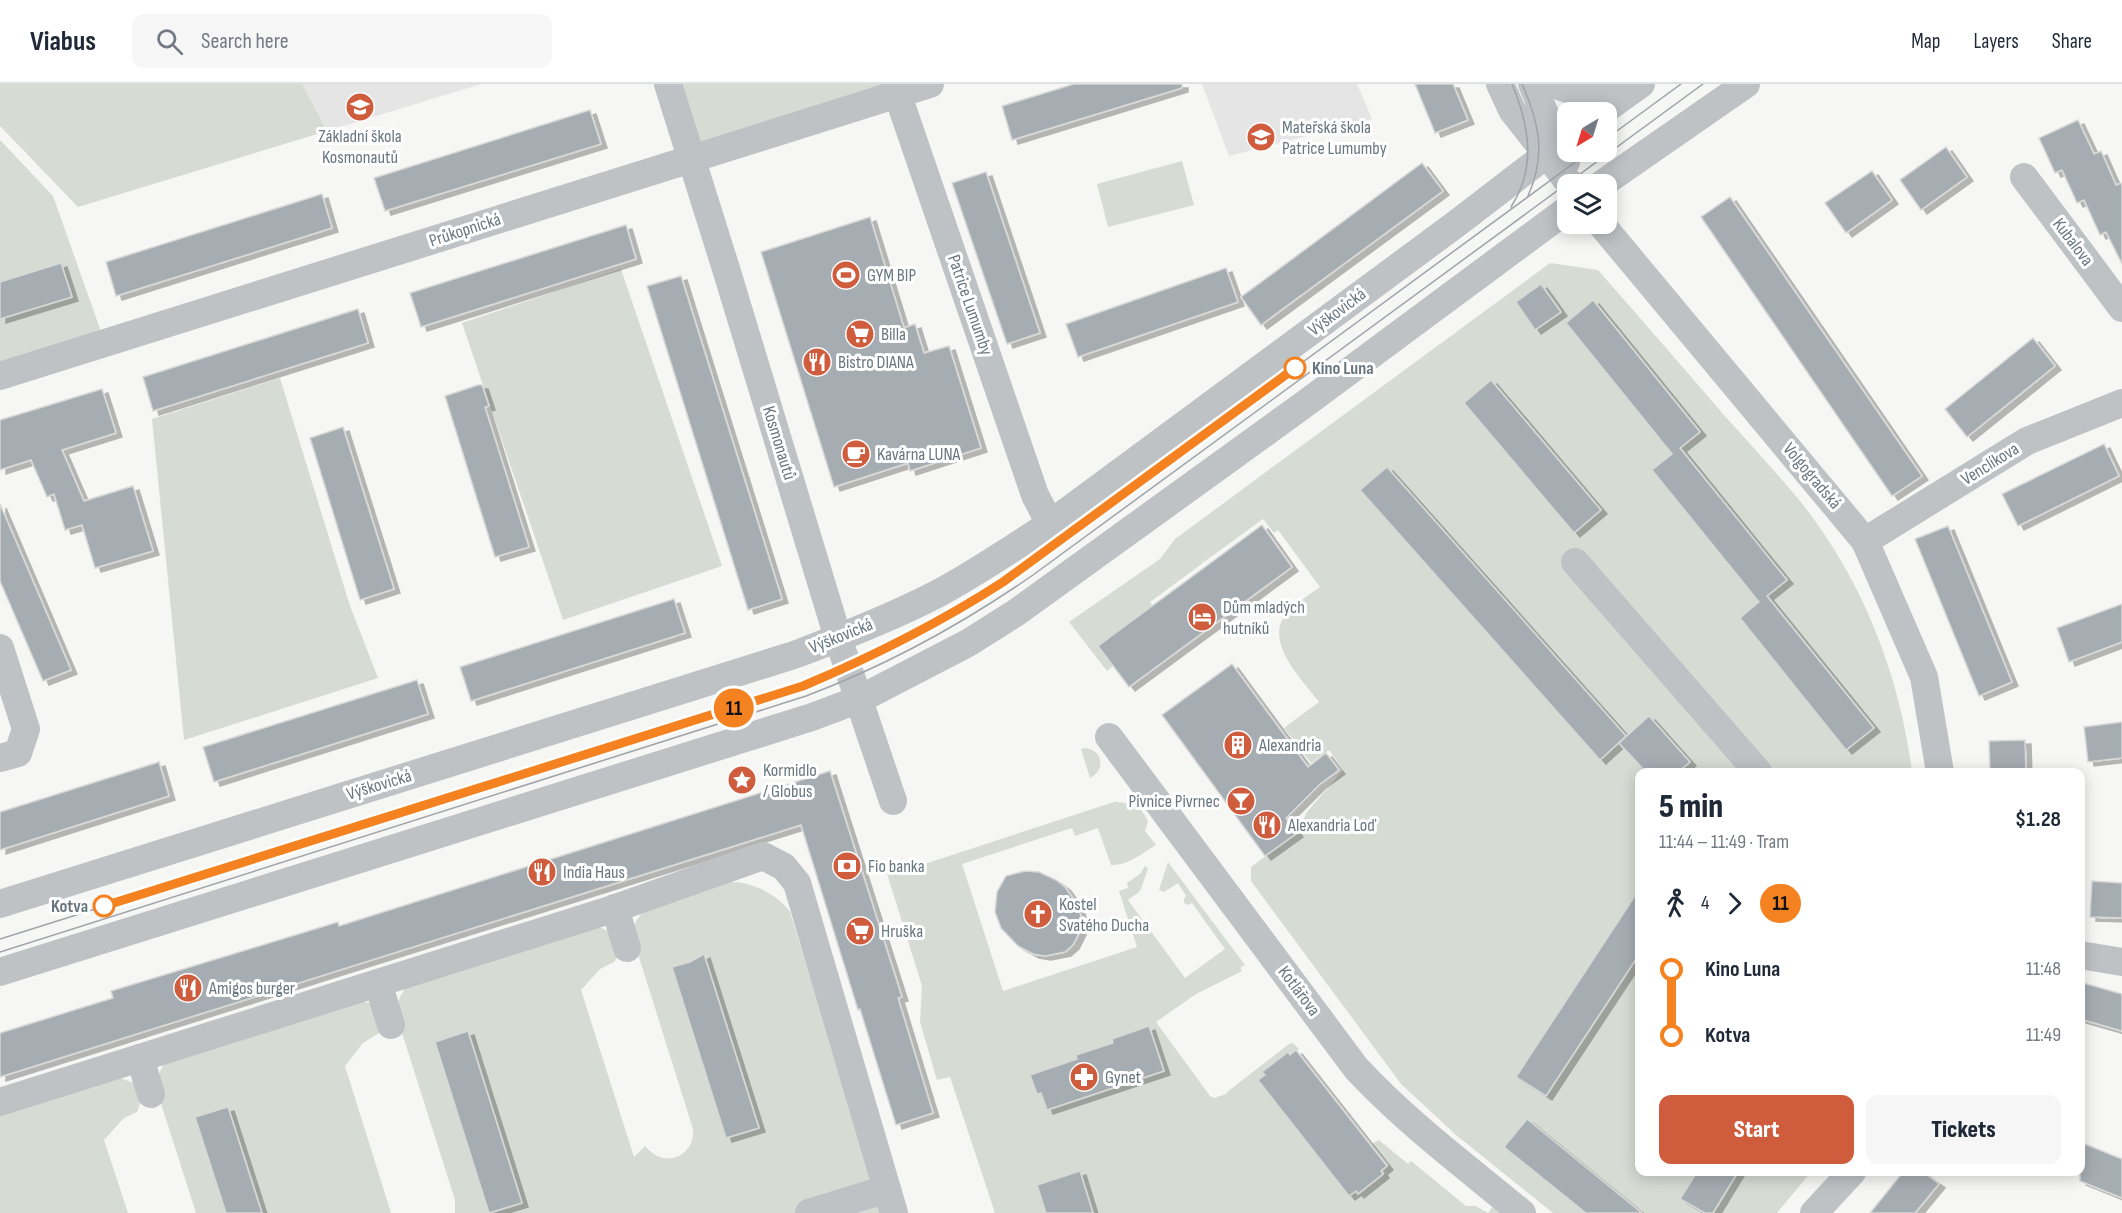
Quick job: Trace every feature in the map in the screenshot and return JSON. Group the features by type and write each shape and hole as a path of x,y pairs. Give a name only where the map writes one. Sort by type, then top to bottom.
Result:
{"street":[{"name":"Kosmonautů","path":"668,84 838,638 893,801"},
{"name":"Průkopnická","path":"0,376 692,158 896,89 930,84"},
{"path":"1532,84 1557,146"},
{"path":"1554,84 1570,91 1593,93 1620,84"},
{"path":"1616,102 1641,84"},
{"path":"1617,174 1742,88"},
{"name":"Patrice Lumumby","path":"896,89 1035,495 1050,524"},
{"path":"1504,93 1557,146"},
{"path":"1504,93 1516,129 1518,149 1514,173 1505,186"},
{"name":"Výškovická","path":"0,904 782,658 838,638 938,594 1050,524 1557,146"},
{"name":"Kubalova","path":"2024,177 2122,308"},
{"path":"0,972 812,717 860,699 968,643 1017,612 1312,399 1557,217"},
{"name":"Volgogradská","path":"1609,234 1865,541 1924,677 1939,768"},
{"name":"Venclíkova","path":"1865,541 2027,441 2122,403"},
{"path":"1575,562 1755,768"},
{"path":"0,648 26,729 9,756"},
{"name":"Kotlářova","path":"1109,737 1356,1068 1385,1099 1422,1132 1522,1213"},
{"path":"0,1102 615,908 763,856 784,867 797,883 891,1201 809,1213"},
{"path":"615,908 627,948"},
{"path":"2085,956 2122,962"},
{"path":"378,982 391,1025"},
{"path":"140,1058 151,1094"},
{"path":"1814,1213 1848,1176"}],"shaded area":[{"path":"0,84 302,84 327,131 78,207 0,126"},
{"name":"Základní škola Kosmonautů","path":"302,84 481,84 327,131"},
{"path":"668,84 894,84 692,158"},
{"name":"Mateřská škola Patrice Lumumby","path":"1202,84 1357,84 1372,119 1229,156"},
{"path":"0,140 53,196 105,343 0,376"},
{"path":"1182,161 1194,205 1108,227 1097,184"},
{"path":"1550,263 1598,270 1804,506 1825,536 1861,599 1876,632 1888,666 1906,736 1911,768 1635,768 1635,1176 1808,1176 1777,1213 1553,1213 1456,1135 1401,1084 1251,881 1251,867 1297,833 1307,812 1343,770 1329,750 1311,763 1284,728 1319,702 1295,672 1282,648 1279,636 1281,624 1291,609 1320,587 1278,530 1274,533 1263,519 1204,562 1202,560 1203,563 1169,588 1167,587 1168,589 1150,602 1153,606 1099,646 1113,666 1107,671 1069,622 1160,559 1175,539"},
{"path":"621,269 722,566 563,620 462,323"},
{"path":"280,378 350,606 378,678 184,740 152,419"},
{"path":"1081,749 1095,752 1100,760 1099,770 1090,778"},
{"path":"1114,802 1130,804 1143,812 1148,822 1145,831 1156,845 1128,861 1111,865 1098,828 1075,836 1072,828 962,864 1003,991 1137,947 1119,891 1128,888 1127,883 1140,874 1145,866 1148,869 1140,891 1128,900 1185,978 1225,949 1192,903 1188,905 1184,903 1186,896 1178,883 1164,892 1159,890 1168,862 1245,965 1240,968 1242,971 1196,994 1156,1022 1210,1096 1214,1098 1226,1094 1293,1043 1299,1049 1281,1058 1334,1174 1351,1195 1357,1190 1360,1193 1367,1187 1365,1184 1374,1177 1377,1180 1385,1173 1383,1170 1389,1165 1372,1144 1379,1140 1408,1164 1411,1161 1466,1206 1476,1206 1488,1213 995,1213 950,1077 937,1080 920,1022 922,986 885,867 900,861 903,871"},
{"path":"730,882 747,884 764,890 779,900 790,912 884,1213 455,1213 455,1200 397,1017 398,1002 405,988 589,927 602,928 612,934 618,953 617,958 600,969 581,990 634,1157 645,1146 660,1157 676,1157 689,1147 693,1129 633,938 634,927 642,913"},
{"path":"362,1001 373,1004 382,1031 363,1043 345,1066 391,1213 196,1213 157,1091 158,1077 165,1063"},
{"path":"120,1078 134,1083 141,1101 137,1112 124,1118 104,1140 128,1213 0,1213 0,1112"},
{"path":"1494,1205 1503,1213 1488,1213"}],"building":[{"path":"1074,84 1182,84 1182,88 1012,140 1002,106"},
{"path":"1415,84 1453,84 1468,120 1435,133"},
{"path":"590,110 601,144 385,211 374,178"},
{"path":"2078,120 2094,154 2101,151 2116,185 2122,183 2122,264 2106,232 2100,235 2084,200 2077,203 2062,170 2055,173 2039,138"},
{"path":"1946,147 1967,177 1921,210 1900,180"},
{"path":"1422,163 1443,191 1261,325 1241,297"},
{"path":"1872,171 1892,200 1846,233 1825,203"},
{"path":"986,172 1040,333 1007,344 952,183"},
{"path":"322,194 332,228 116,296 106,262"},
{"path":"1730,197 1922,476 1892,496 1701,217"},
{"path":"870,217 904,328 915,324 924,353 949,346 981,448 910,471 908,463 834,487 761,252"},
{"path":"626,225 636,259 421,327 410,293"},
{"path":"61,263 72,297 0,319 0,282"},
{"path":"1226,268 1238,302 1078,357 1066,324"},
{"path":"681,276 782,599 748,610 647,286"},
{"path":"1541,284 1561,312 1535,330 1516,302"},
{"path":"1593,300 1700,432 1680,448 1787,580 1767,596 1874,728 1846,750 1740,618 1759,602 1652,470 1672,454 1566,323"},
{"path":"358,309 368,343 153,411 143,377"},
{"path":"2033,338 2055,366 1967,437 1945,409"},
{"path":"1491,380 1601,510 1574,533 1464,403"},
{"path":"482,385 489,406 485,407 529,547 495,557 445,396"},
{"path":"102,389 116,433 62,450 84,501 133,486 153,551 95,568 82,525 65,530 54,494 47,497 31,460 0,470 0,420"},
{"path":"343,427 394,589 360,600 310,438"},
{"path":"2104,444 2119,476 2018,526 2002,494"},
{"path":"1387,467 1626,736 1600,760 1360,490"},
{"path":"0,504 71,670 43,681 0,581"},
{"path":"1262,525 1292,567 1129,687 1098,646"},
{"path":"1948,526 2012,682 1979,696 1915,539"},
{"path":"674,599 685,633 471,701 460,667"},
{"path":"2122,604 2122,642 2069,662 2057,628"},
{"name":"Alexandria","path":"1232,664 1308,767 1326,753 1339,770 1320,784 1286,818 1297,833 1265,856 1162,715"},
{"path":"417,680 428,714 214,782 203,747"},
{"path":"1649,716 1690,762 1683,768 1642,768 1619,743"},
{"path":"2122,722 2122,758 2088,762 2084,727"},
{"path":"2025,740 2026,768 1990,768 1989,741"},
{"path":"159,762 169,796 0,850 0,812"},
{"path":"830,771 902,997 898,998 933,1113 896,1125 801,825 0,1077 0,1033 113,998 111,991 338,922 339,926"},
{"name":"Kostel Svatého Ducha","path":"1025,871 1039,872 1056,880 1065,887 1077,904 1081,916 1080,931 1073,945 1065,952 1045,956 1033,954 1018,946 1001,928 995,912 997,892 1006,876"},
{"path":"2092,881 2122,883 2122,918 2090,917"},
{"path":"1635,896 1635,961 1546,1096 1516,1077"},
{"path":"704,954 759,1128 726,1138 672,967 690,962"},
{"path":"2085,983 2122,994 2122,1031 2085,1020"},
{"path":"1149,1026 1164,1071 1047,1110 1041,1093 1037,1094 1030,1075 1077,1059 1076,1055 1113,1043 1112,1039"},
{"path":"468,1031 522,1203 489,1213 435,1042"},
{"path":"1296,1050 1387,1166 1381,1171 1383,1174 1358,1194 1356,1191 1349,1196 1258,1080 1265,1075 1262,1072 1288,1052 1290,1055"},
{"path":"228,1107 262,1213 226,1213 195,1117"},
{"path":"1527,1119 1642,1213 1586,1213 1504,1147"},
{"path":"2085,1144 2122,1159 2122,1198 2080,1181 2080,1176 2085,1176"},
{"path":"1080,1171 1093,1213 1046,1213 1037,1185"},
{"path":"1694,1176 1736,1176 1713,1213 1705,1213 1680,1199"},
{"path":"1900,1176 1928,1176 1939,1184 1915,1213 1870,1213"}],"tram line":[{"path":"1511,207 1525,177 1528,146 1523,115 1512,84"},
{"path":"1522,84 1537,126 1539,153 1534,181 1528,196"},
{"path":"1617,131 1681,84"},
{"path":"0,952 806,696 866,671 923,643 979,611 1033,575 1703,84"},
{"path":"0,939 803,686 880,651 954,612 1003,582 1575,162"},
{"name":"11","path":"104,906 803,686 848,668 954,614 1003,582 1295,368"}],"place":[{"name":"Základní škola Kosmonautů","path":"360,107"},
{"name":"Mateřská škola Patrice Lumumby","path":"1261,137"},
{"name":"GYM BIP","path":"846,275"},
{"name":"Billa","path":"860,334"},
{"name":"Bistro DIANA","path":"817,362"},
{"name":"Kino Luna","path":"1295,368"},
{"name":"Kavárna LUNA","path":"856,454"},
{"name":"Dům mladých hutníků","path":"1202,617"},
{"name":"Alexandria","path":"1238,745"},
{"name":"Kormidlo / Globus","path":"742,780"},
{"name":"Pivnice Pivrnec","path":"1241,801"},
{"name":"Alexandria Loď","path":"1267,825"},
{"name":"Fio banka","path":"847,866"},
{"name":"India Haus","path":"542,872"},
{"name":"Kotva","path":"104,906"},
{"name":"Kostel Svatého Ducha","path":"1038,914"},
{"name":"Hruška","path":"860,931"},
{"name":"Amigos burger","path":"188,988"},
{"name":"Gynet","path":"1084,1077"}]}
